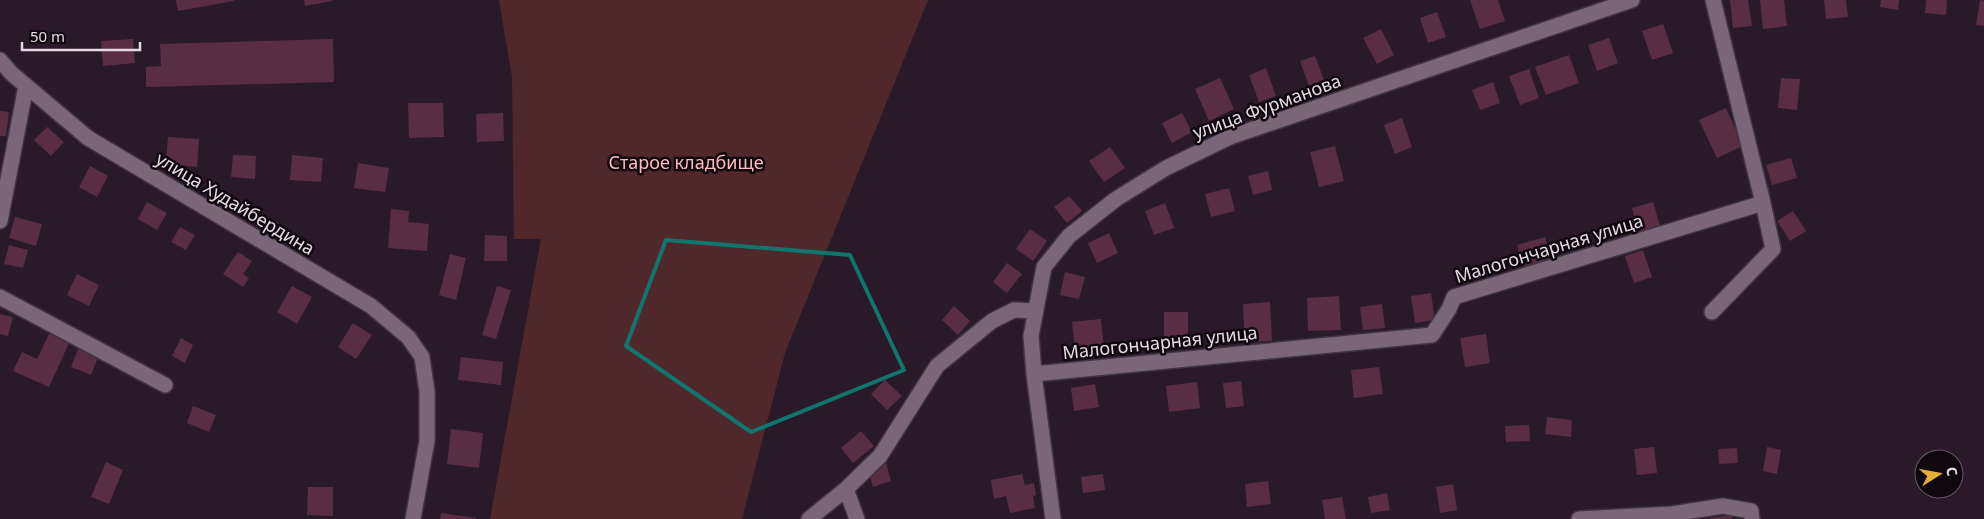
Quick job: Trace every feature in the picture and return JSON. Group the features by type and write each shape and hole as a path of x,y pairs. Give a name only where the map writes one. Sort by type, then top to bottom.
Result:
{"street":[{"name":"улица Фурманова","path":"1053,519 1034,374 1031,336 1044,267 1068,236 1116,199 1166,168 1230,137 1632,0"},
{"path":"1712,0 1773,249 1712,312"},
{"name":"улица Худайбердина","path":"0,60 5,73 26,86 88,138 371,306 408,337 422,357 427,392 427,441 413,519"},
{"path":"0,221 26,86"},
{"name":"Малогончарная улица","path":"1034,374 1432,335 1449,309 1454,296 1763,203"},
{"path":"0,298 165,385"},
{"path":"809,519 846,489 880,456 937,366 992,321 1014,310 1035,310"},
{"path":"846,489 857,519"},
{"path":"1579,519 1672,514 1723,506 1751,511 1752,519"}],"highlighted area":[{"path":"666,240 850,255 904,370 751,432 626,346"}],"green space":[{"name":"Старое кладбище","path":"499,0 928,0 785,353 742,519 490,519 541,239 514,239 512,77"}],"building":[{"path":"176,0 234,0 234,1 178,11"},
{"path":"304,0 332,0 332,1 305,6"},
{"path":"1470,0 1498,0 1505,21 1480,29"},
{"path":"1730,0 1748,0 1752,26 1733,28"},
{"path":"1760,0 1784,0 1787,26 1763,29"},
{"path":"1824,0 1846,0 1848,17 1826,19"},
{"path":"1881,0 1899,0 1898,10 1880,7"},
{"path":"1926,0 1947,0 1946,15 1925,13"},
{"path":"1980,0 1984,1 1984,26 1976,25"},
{"path":"1437,12 1446,37 1428,43 1420,18"},
{"path":"1663,24 1673,53 1652,60 1642,31"},
{"path":"1381,29 1394,55 1377,64 1363,38"},
{"path":"1609,38 1618,63 1597,71 1588,45"},
{"path":"133,39 135,63 103,66 101,41"},
{"path":"333,39 334,82 146,87 146,67 161,66 160,44"},
{"path":"1569,55 1579,83 1546,95 1535,67"},
{"path":"1315,56 1324,80 1309,86 1300,61"},
{"path":"1266,68 1276,96 1259,102 1249,75"},
{"path":"1529,69 1539,98 1520,105 1509,76"},
{"path":"1220,78 1234,109 1209,121 1195,89"},
{"path":"1781,78 1800,79 1797,110 1778,108"},
{"path":"1493,82 1500,103 1480,110 1472,90"},
{"path":"408,103 443,103 444,137 409,138"},
{"path":"1726,108 1743,146 1717,158 1699,120"},
{"path":"0,111 9,112 6,136 0,136"},
{"path":"503,113 504,141 477,142 476,114"},
{"path":"1182,113 1192,132 1172,143 1162,123"},
{"path":"1402,118 1412,147 1395,154 1384,125"},
{"path":"47,127 64,142 51,156 34,140"},
{"path":"168,137 199,139 197,167 166,164"},
{"path":"1335,146 1344,181 1319,187 1310,152"},
{"path":"1110,147 1125,168 1104,182 1089,161"},
{"path":"233,155 256,156 255,179 231,177"},
{"path":"292,155 323,158 321,182 290,180"},
{"path":"1791,158 1797,178 1772,185 1766,165"},
{"path":"358,163 389,168 385,192 354,188"},
{"path":"90,166 108,176 97,197 79,187"},
{"path":"1268,171 1272,190 1253,195 1248,176"},
{"path":"1229,188 1235,211 1211,217 1205,194"},
{"path":"1069,196 1082,211 1067,223 1054,207"},
{"path":"147,202 167,213 157,230 138,219"},
{"path":"1653,202 1661,229 1640,235 1632,208"},
{"path":"1165,203 1174,228 1154,235 1145,211"},
{"path":"391,209 409,211 408,222 429,224 427,251 388,248"},
{"path":"1793,211 1806,231 1790,241 1777,221"},
{"path":"15,217 42,224 36,246 9,238"},
{"path":"180,227 195,235 186,250 171,242"},
{"path":"1030,229 1047,241 1033,261 1016,249"},
{"path":"1109,233 1118,253 1097,263 1088,243"},
{"path":"485,235 507,236 507,261 484,261"},
{"path":"1545,237 1552,264 1524,271 1517,245"},
{"path":"9,245 28,250 23,268 4,264"},
{"path":"1643,250 1652,277 1634,283 1625,256"},
{"path":"238,252 252,261 243,274 249,278 243,287 223,274"},
{"path":"450,254 466,258 456,300 439,295"},
{"path":"1007,263 1022,274 1007,293 993,282"},
{"path":"1065,272 1085,277 1079,299 1060,295"},
{"path":"77,274 99,285 89,306 67,295"},
{"path":"292,286 312,297 297,324 277,312"},
{"path":"497,286 511,290 496,339 482,335"},
{"path":"1431,293 1435,320 1415,323 1411,296"},
{"path":"1339,296 1341,330 1308,331 1307,298"},
{"path":"1270,302 1272,341 1245,342 1243,304"},
{"path":"1382,304 1385,328 1363,330 1360,307"},
{"path":"954,306 970,321 958,335 942,320"},
{"path":"1164,312 1188,312 1188,341 1164,341"},
{"path":"0,314 13,317 8,336 0,334"},
{"path":"1101,319 1104,349 1075,351 1072,322"},
{"path":"353,323 372,335 356,359 338,347"},
{"path":"49,334 69,343 49,387 13,371 22,352 37,359"},
{"path":"1486,334 1490,363 1465,367 1460,338"},
{"path":"181,338 193,345 185,363 172,356"},
{"path":"78,349 98,357 91,375 71,367"},
{"path":"461,357 503,362 501,385 458,380"},
{"path":"1379,367 1383,394 1354,398 1351,370"},
{"path":"885,380 902,396 887,410 871,394"},
{"path":"1241,381 1244,406 1226,408 1223,383"},
{"path":"1197,382 1200,408 1169,412 1166,386"},
{"path":"1095,384 1099,407 1074,411 1071,388"},
{"path":"193,406 216,415 209,432 187,423"},
{"path":"1547,417 1572,420 1571,437 1545,434"},
{"path":"1529,425 1530,441 1506,442 1505,426"},
{"path":"451,429 483,433 479,468 447,464"},
{"path":"861,431 874,446 853,463 841,448"},
{"path":"1654,447 1657,473 1637,475 1634,449"},
{"path":"1767,447 1781,450 1777,474 1763,471"},
{"path":"1737,448 1738,463 1719,464 1718,449"},
{"path":"106,462 123,470 109,504 91,497"},
{"path":"886,463 891,481 873,487 868,469"},
{"path":"1022,474 1025,485 1034,483 1036,495 1033,496 1035,508 1010,513 1006,496 994,499 991,480"},
{"path":"1103,474 1105,490 1083,493 1081,477"},
{"path":"1268,481 1271,504 1247,507 1245,484"},
{"path":"1453,484 1457,510 1440,513 1436,487"},
{"path":"308,487 333,487 333,516 307,515"},
{"path":"1387,493 1390,510 1371,513 1368,497"},
{"path":"1342,497 1346,519 1325,519 1322,500"},
{"path":"441,513 476,518 476,519 440,519"},
{"path":"1732,515 1732,519 1710,519 1710,518"}]}
